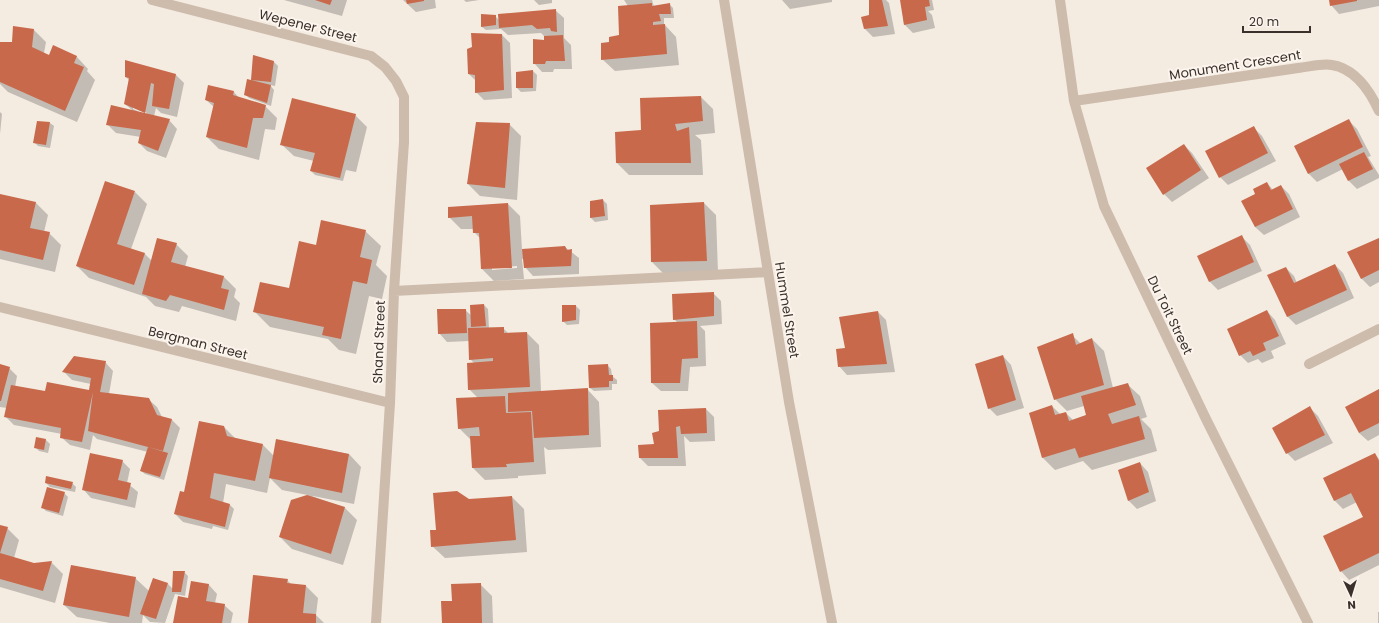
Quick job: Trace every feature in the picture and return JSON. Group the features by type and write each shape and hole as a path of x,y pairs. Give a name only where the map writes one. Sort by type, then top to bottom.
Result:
{"street":[{"name":"Wepener Street","path":"152,0 355,51 371,56 386,67"},
{"name":"Hummel Street","path":"724,0 789,402 832,623"},
{"name":"Du Toit Street","path":"1060,0 1074,101 1104,206 1206,419 1308,623"},
{"name":"Monument Crescent","path":"1074,101 1298,68 1332,65 1353,73 1366,88 1379,111"},
{"name":"Shand Street","path":"376,623 390,403 394,291 404,142 404,97 396,81 386,67"},
{"path":"394,291 767,272"},
{"name":"Bergman Street","path":"0,307 390,403"},
{"path":"1309,364 1379,329"}],"building":[{"path":"315,0 332,0 330,5"},
{"path":"406,0 424,0 424,1 407,4"},
{"path":"869,0 882,0 888,26 864,29 861,17 869,15"},
{"path":"900,0 929,0 930,6 925,7 927,20 904,25"},
{"path":"1329,0 1357,0 1357,1 1330,6"},
{"path":"652,3 652,6 670,3 671,14 659,14 661,21 653,22 653,25 665,24 667,54 601,60 601,43 609,42 609,37 619,35 618,6"},
{"path":"556,9 557,32 551,31 550,28 537,29 532,25 499,28 498,14"},
{"path":"481,14 496,15 496,25 481,27"},
{"path":"13,26 34,29 32,47 49,55 53,45 77,56 74,63 84,67 65,111 0,82 0,42 12,42"},
{"path":"471,33 502,34 504,90 475,93 475,75 468,74 467,49 472,47"},
{"path":"563,35 565,61 546,61 545,64 533,64 533,39 544,40 544,36"},
{"path":"253,55 274,61 271,82 251,80"},
{"path":"125,60 176,74 169,109 152,106 154,84 151,83 145,113 124,104 129,78 125,77"},
{"path":"533,70 533,88 516,88 516,72"},
{"path":"247,79 271,85 267,103 244,95"},
{"path":"208,85 234,91 233,95 266,105 263,118 253,118 247,148 206,137 214,103 205,100"},
{"path":"701,96 703,121 675,124 677,131 689,127 691,163 616,163 615,132 641,130 640,98"},
{"path":"292,98 356,114 340,178 310,171 315,153 280,145"},
{"path":"111,105 170,119 158,151 138,143 141,130 106,125"},
{"path":"1349,119 1363,147 1308,174 1294,146"},
{"path":"37,121 50,122 46,145 33,143"},
{"path":"476,122 510,123 505,188 467,184"},
{"path":"1254,126 1268,153 1219,178 1205,151"},
{"path":"1184,144 1201,170 1163,195 1146,168"},
{"path":"1364,152 1373,169 1348,181 1339,164"},
{"path":"105,181 135,191 117,244 145,253 134,285 76,266"},
{"path":"1267,182 1271,190 1281,185 1293,209 1255,227 1241,201 1255,194 1253,189"},
{"path":"0,194 36,202 30,228 50,232 43,260 0,250"},
{"path":"603,199 605,216 590,218 590,201"},
{"path":"704,202 707,261 651,262 650,205"},
{"path":"508,203 512,268 481,269 479,233 473,233 472,216 448,218 448,207"},
{"path":"321,220 366,230 360,257 372,260 367,284 353,281 341,339 322,335 324,327 253,312 260,282 289,288 299,241 316,245"},
{"path":"1242,235 1254,262 1209,282 1197,256"},
{"path":"157,238 177,243 171,262 224,276 221,288 229,290 224,310 170,295 166,301 142,294"},
{"path":"1379,238 1379,270 1361,279 1347,252"},
{"path":"565,246 567,250 572,249 571,266 524,268 522,249"},
{"path":"1335,264 1347,290 1287,317 1267,275 1286,267 1294,283"},
{"path":"714,292 714,316 673,320 672,294"},
{"path":"484,304 486,326 471,327 470,305"},
{"path":"562,305 576,305 576,320 562,322"},
{"path":"437,309 466,309 467,333 438,334"},
{"path":"1267,310 1279,336 1263,343 1266,350 1253,356 1250,351 1239,356 1227,329"},
{"path":"878,311 887,364 838,367 836,349 845,348 839,317"},
{"path":"697,321 698,358 682,359 680,383 651,383 650,323"},
{"path":"504,327 504,333 527,332 530,387 468,390 467,363 493,361 493,358 469,360 468,328"},
{"path":"1073,333 1076,345 1092,338 1104,385 1054,400 1037,347"},
{"path":"1003,355 1016,400 988,409 975,364"},
{"path":"74,356 106,361 100,392 149,398 157,415 172,419 163,451 88,431 93,392 82,442 60,438 61,428 4,417 11,385 45,391 47,382 89,390 91,378 62,372"},
{"path":"0,364 10,367 1,401 0,401"},
{"path":"608,364 609,375 613,375 613,381 609,381 609,387 589,388 588,365"},
{"path":"1128,383 1136,405 1108,414 1112,424 1139,416 1145,439 1079,458 1075,448 1042,458 1029,413 1052,405 1055,415 1066,412 1069,421 1086,415 1081,396"},
{"path":"588,388 589,435 534,438 532,411 508,412 508,393"},
{"path":"1379,389 1379,423 1359,433 1345,407"},
{"path":"505,396 506,413 531,412 534,462 506,464 507,467 472,468 470,436 480,436 479,427 458,429 456,398"},
{"path":"1310,406 1325,435 1286,454 1272,428"},
{"path":"706,408 707,433 681,434 680,426 676,427 678,458 639,458 638,445 654,444 652,433 659,431 658,410"},
{"path":"199,421 224,426 227,436 263,444 255,481 214,473 210,498 230,504 225,527 174,514 180,491 184,492"},
{"path":"36,437 46,439 44,450 34,448"},
{"path":"276,439 349,454 342,493 269,478"},
{"path":"148,447 168,453 160,477 140,471"},
{"path":"90,453 123,460 118,480 131,483 127,500 82,490"},
{"path":"1375,453 1379,461 1379,553 1340,572 1323,536 1363,517 1351,493 1334,501 1323,478"},
{"path":"1140,462 1149,492 1128,501 1118,470"},
{"path":"46,476 73,482 71,489 45,483"},
{"path":"47,487 65,492 59,513 41,508"},
{"path":"457,491 469,499 512,496 516,540 431,547 430,530 436,530 433,493"},
{"path":"307,495 345,507 331,554 279,537 291,500"},
{"path":"0,525 8,527 0,553"},
{"path":"0,553 34,563 52,561 43,591 0,579"},
{"path":"71,565 136,577 129,617 63,605"},
{"path":"173,571 185,571 181,592 172,592"},
{"path":"253,575 288,579 287,583 306,585 303,613 316,614 316,623 248,623"},
{"path":"153,578 168,583 156,619 140,614"},
{"path":"191,581 209,584 206,601 225,604 222,623 173,623 178,596 188,598"},
{"path":"481,583 482,623 442,623 441,601 452,601 451,584"}]}
